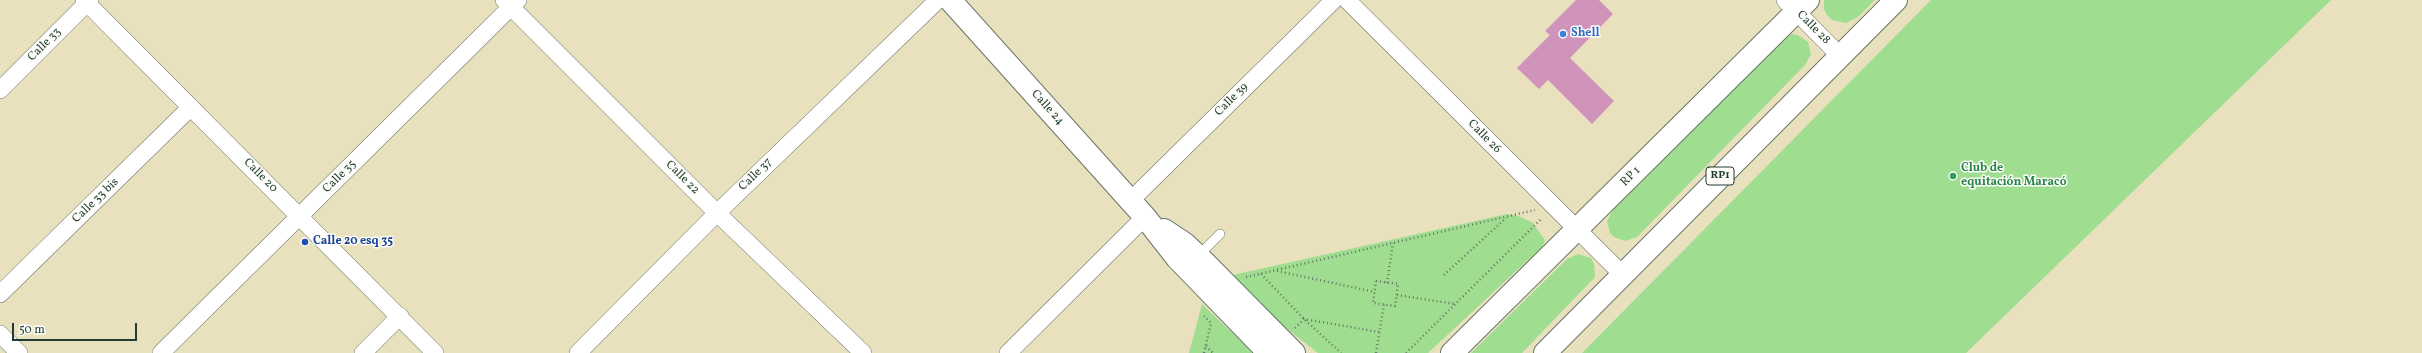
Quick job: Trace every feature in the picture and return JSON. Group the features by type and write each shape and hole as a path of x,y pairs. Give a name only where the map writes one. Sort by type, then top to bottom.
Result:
{"main road":[{"name":"Calle 24","path":"950,0 1145,217 1177,258 1269,353"},
{"name":"RP1","path":"1545,353 1896,0"},
{"name":"RP 1","path":"1453,351 1578,230 1797,4"},
{"name":"Calle 24","path":"1145,217 1185,244 1294,353"}],"street":[{"name":"Calle 37","path":"578,353 717,213 938,0"},
{"name":"Calle 39","path":"1130,201 1334,0"},
{"name":"Calle 33","path":"0,90 87,1"},
{"name":"Calle 20","path":"87,1 436,353"},
{"name":"Calle 26","path":"1353,2 1622,274"},
{"name":"Calle 22","path":"511,3 717,213 863,353"},
{"name":"Calle 35","path":"161,353 300,216 511,3"},
{"name":"Calle 28","path":"1797,4 1840,56"},
{"name":"Calle 33 bis","path":"0,294 192,107"},
{"path":"1008,353 1145,217"},
{"path":"364,353 400,316"},
{"path":"0,334 19,353"}],"lane":[{"path":"1198,256 1220,234"}],"path":[{"path":"1239,279 1554,206"},
{"path":"1406,353 1554,206"},
{"path":"1444,274 1507,217"},
{"path":"1387,283 1393,243"},
{"path":"1276,270 1375,292"},
{"path":"1261,274 1304,319 1341,353"},
{"path":"1376,281 1398,284 1395,306 1373,302 1375,292 1376,281"},
{"path":"1397,295 1455,304"},
{"path":"1376,353 1384,304"},
{"path":"1204,316 1211,323 1204,353"},
{"path":"1304,319 1379,332"},
{"path":"1206,346 1213,353"}],"green space":[{"path":"1824,0 1875,0 1858,17 1846,23 1832,20 1827,15 1824,9"},
{"name":"Club de equitación Maracó","path":"1931,0 2331,0 1966,353 1582,353"},
{"path":"1792,34 1798,35 1808,42 1811,54 1805,65 1637,237 1625,241 1614,237 1610,233 1607,221 1613,210 1781,39"},
{"path":"1507,214 1518,216 1532,222 1545,240 1542,247 1428,353 1318,353 1278,322 1233,275"},
{"path":"1578,254 1591,258 1594,264 1595,277 1522,353 1471,353 1567,259"},
{"path":"1202,304 1246,346 1252,353 1189,353"}],"building":[{"path":"1576,0 1599,0 1613,14 1570,58 1614,101 1592,124 1548,80 1539,89 1517,68 1550,35 1545,31"}],"place":[{"name":"Shell","path":"1563,34"},
{"name":"Club de equitación Maracó","path":"1953,176"},
{"name":"Calle 20 esq 35","path":"305,242"}]}
